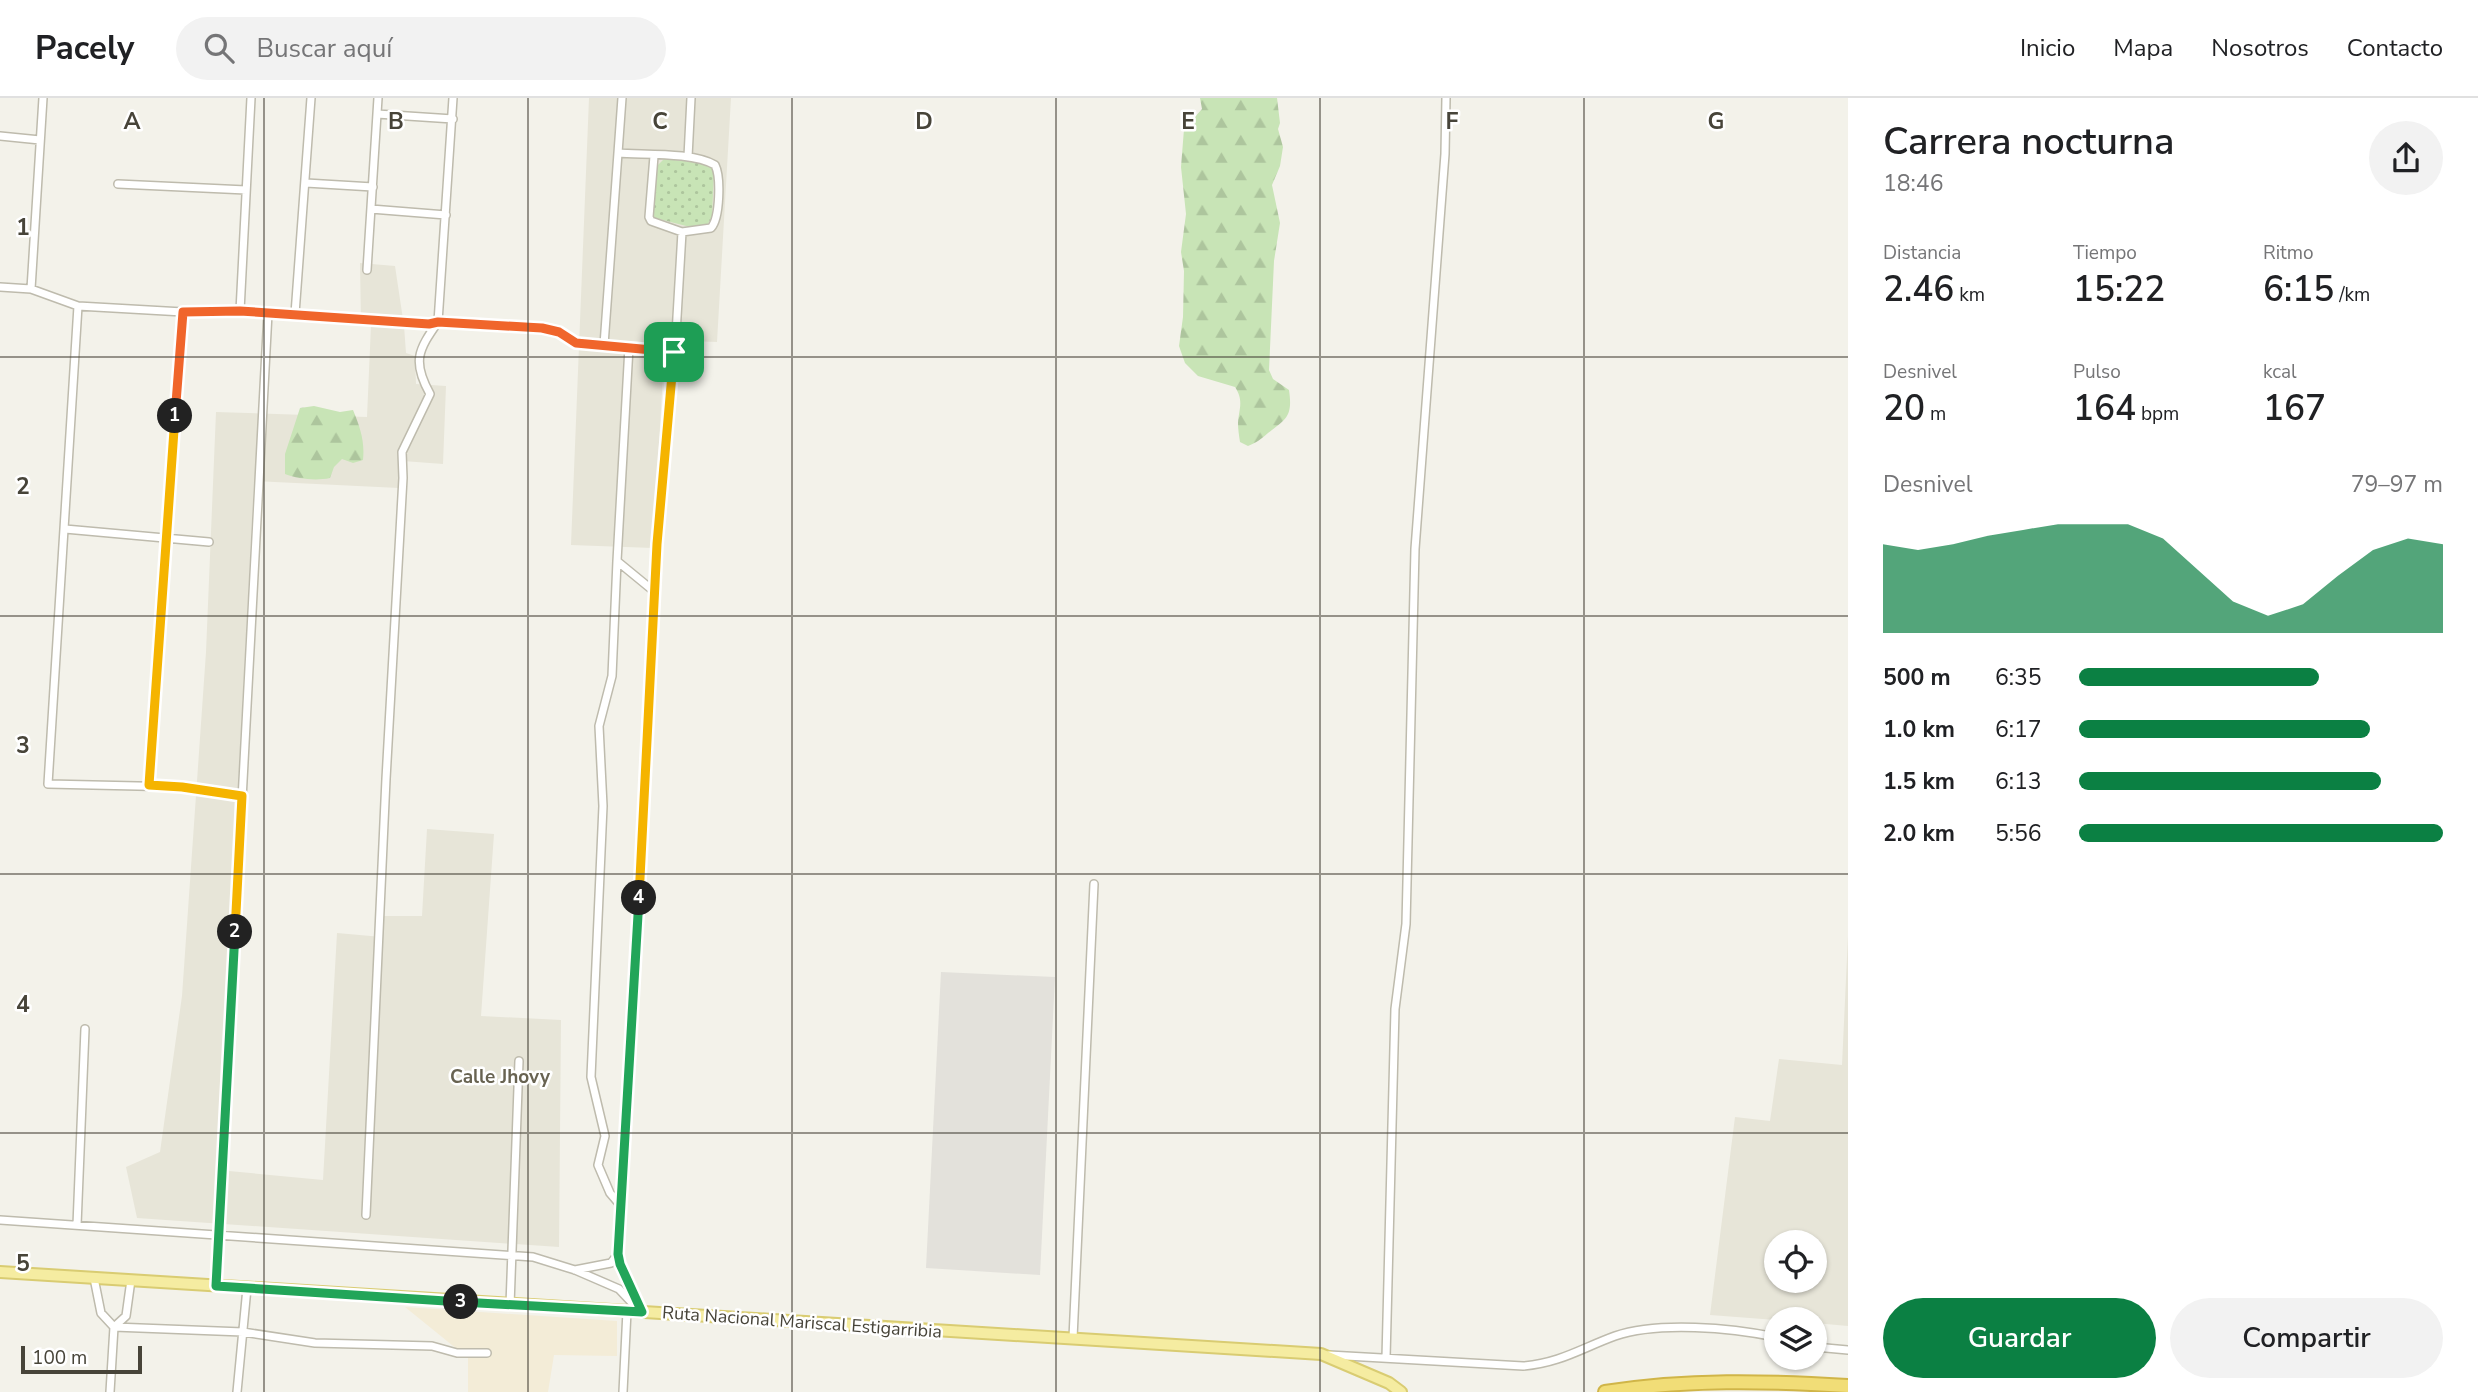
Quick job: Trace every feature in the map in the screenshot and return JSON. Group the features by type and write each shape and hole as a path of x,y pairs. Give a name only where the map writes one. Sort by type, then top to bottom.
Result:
{"highway":[{"path":"1605,1392 1711,1381 1749,1380 1848,1386"}],"main road":[{"name":"Ruta Nacional Mariscal Estigarribia","path":"0,1272 1321,1354 1401,1392"}],"street":[{"path":"31,289 43,98"},
{"path":"240,311 251,98"},
{"path":"295,314 311,98"},
{"path":"368,270 378,98"},
{"path":"366,1215 403,478 402,452 429,394 420,377 418,361 424,342 438,322 453,98"},
{"path":"604,345 622,98"},
{"path":"688,157 691,98"},
{"path":"1386,1358 1395,1009 1407,911 1415,550 1445,154 1446,98"},
{"path":"377,114 453,118"},
{"path":"0,136 40,140"},
{"path":"618,153 688,157 711,162 718,170 716,220 711,228 682,232 655,224 649,217 654,156"},
{"path":"306,183 373,187"},
{"path":"118,184 246,190"},
{"path":"371,209 446,215"},
{"path":"642,1312 618,1254 657,544 682,232"},
{"path":"0,287 31,289 78,306 183,312 240,311 429,324 438,322 542,328 559,332 576,343 674,352"},
{"path":"78,306 48,784 182,787 242,796"},
{"path":"149,785 183,312"},
{"path":"216,1286 268,313"},
{"path":"621,1206 610,1192 598,1165 605,1136 591,1077 603,806 599,726 612,676 629,347"},
{"path":"65,529 209,542"},
{"path":"617,561 656,593"},
{"path":"1073,1338 1094,884"},
{"path":"77,1225 85,1029"},
{"path":"510,1305 519,1061"},
{"path":"0,1220 533,1257 575,1270 619,1289 642,1312"},
{"path":"575,1270 611,1263 618,1254"},
{"path":"94,1278 101,1313 114,1328 243,1332 315,1343 432,1346 457,1353 487,1353"},
{"path":"110,1392 114,1328 126,1316 131,1280"},
{"path":"237,1392 247,1288"},
{"path":"623,1392 627,1311"},
{"path":"1321,1354 1523,1366 1541,1365 1576,1354 1616,1335 1656,1329 1703,1328 1764,1335"},
{"path":"1827,1348 1848,1350"}],"shaded area":[{"path":"589,98 731,98 717,342 665,340 653,548 571,545"},
{"path":"360,263 395,266 406,353 415,356 416,384 446,386 443,464 403,461 399,488 254,481 218,1170 323,1180 337,933 382,937 384,916 422,916 427,829 494,834 481,1016 561,1020 559,1247 137,1218 126,1167 160,1152 182,996 206,652 216,412 367,417 371,325 361,323"},
{"path":"1848,936 1848,1326 1827,1324 1827,1307 1764,1307 1764,1319 1710,1315 1735,1117 1770,1121 1779,1059 1842,1065"},
{"path":"941,972 1055,977 1040,1275 926,1268"},
{"path":"405,1307 617,1321 617,1356 554,1355 548,1392 468,1392 468,1358"}],"green space":[{"path":"1200,98 1277,98 1280,123 1278,129 1283,147 1280,166 1272,185 1280,223 1274,261 1269,370 1273,379 1289,390 1290,406 1284,420 1248,446 1240,442 1240,401 1235,387 1198,376 1185,363 1179,346 1184,271 1181,252 1186,214 1181,167 1184,129 1202,109"},
{"path":"664,159 711,166 714,172 712,216 708,224 698,229 655,218 652,213 656,167"},
{"path":"314,406 340,412 353,410 361,434 363,460 353,463 342,459 334,467 330,478 307,479 285,474 285,454 300,408"}],"district":[{"name":"Calle Jhovy","path":"500,1077"}],"route":[{"path":"240,311 429,324 438,322 542,328 559,332 576,343 674,352 657,544 618,1254 642,1312 216,1286 242,796 149,785 183,312 240,311"}]}
